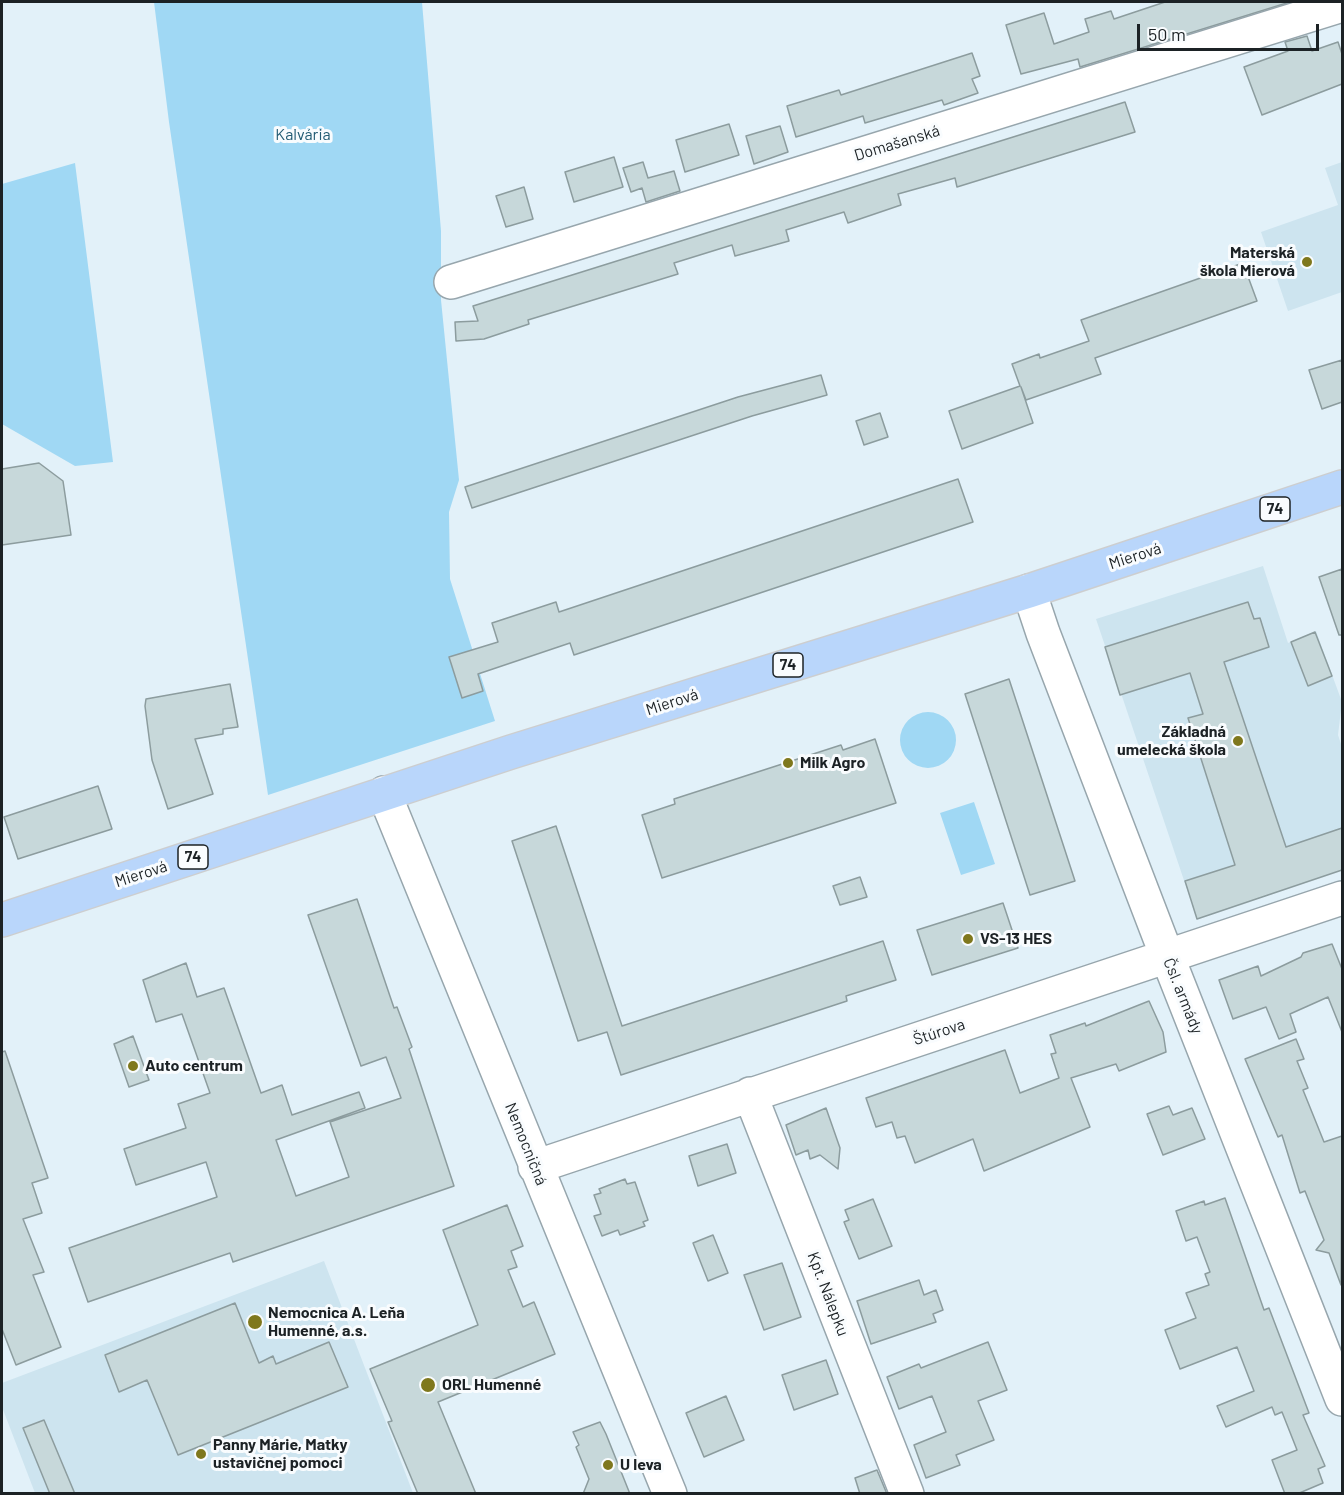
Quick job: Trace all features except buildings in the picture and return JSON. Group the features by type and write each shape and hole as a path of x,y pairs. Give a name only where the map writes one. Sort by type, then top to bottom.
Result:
{"main road":[{"name":"Mierová","path":"2,920 384,793 1029,591 1342,487"}],"street":[{"name":"Domašanská","path":"451,282 1342,5"},
{"name":"Čsl. armády","path":"1029,591 1042,633 1167,956 1342,1399"},
{"name":"Nemocničná","path":"384,793 670,1494"},
{"name":"Štúrova","path":"535,1167 1342,898"},
{"name":"Kpt. Nálepku","path":"750,1094 907,1494"}],"shaded area":[{"name":"Materská škola Mierová","path":"1342,162 1342,292 1288,311 1261,232 1338,205 1325,168"},
{"name":"Základná umelecká škola","path":"1263,566 1288,643 1316,631 1342,702 1338,735 1342,747 1342,870 1197,919 1096,619"},
{"name":"Nemocnica A. Leňa Humenné, a.s.","path":"324,1261 413,1493 35,1493 2,1407 2,1383"}],"green space":[{"name":"Kalvária","path":"154,2 422,2 441,231 441,300 459,480 449,512 450,579 495,721 268,795 169,122"},
{"path":"75,163 113,462 75,466 2,424 2,184"},
{"path":"923,712 933,712 948,720 954,729 956,740 954,751 948,760 933,768 923,768 912,763 905,756 900,745 900,735 905,724 912,717"},
{"path":"974,802 995,864 961,875 940,813"}],"place":[{"name":"Materská škola Mierová","path":"1307,262"},
{"name":"Základná umelecká škola","path":"1238,741"},
{"name":"Milk Agro","path":"788,763"},
{"name":"VS-13 HES","path":"968,939"},
{"name":"Auto centrum","path":"133,1066"},
{"name":"Nemocnica A. Leňa Humenné, a.s.","path":"255,1322"},
{"name":"ORL Humenné","path":"428,1385"},
{"name":"Panny Márie, Matky ustavičnej pomoci","path":"201,1454"},
{"name":"U leva","path":"608,1465"}]}
